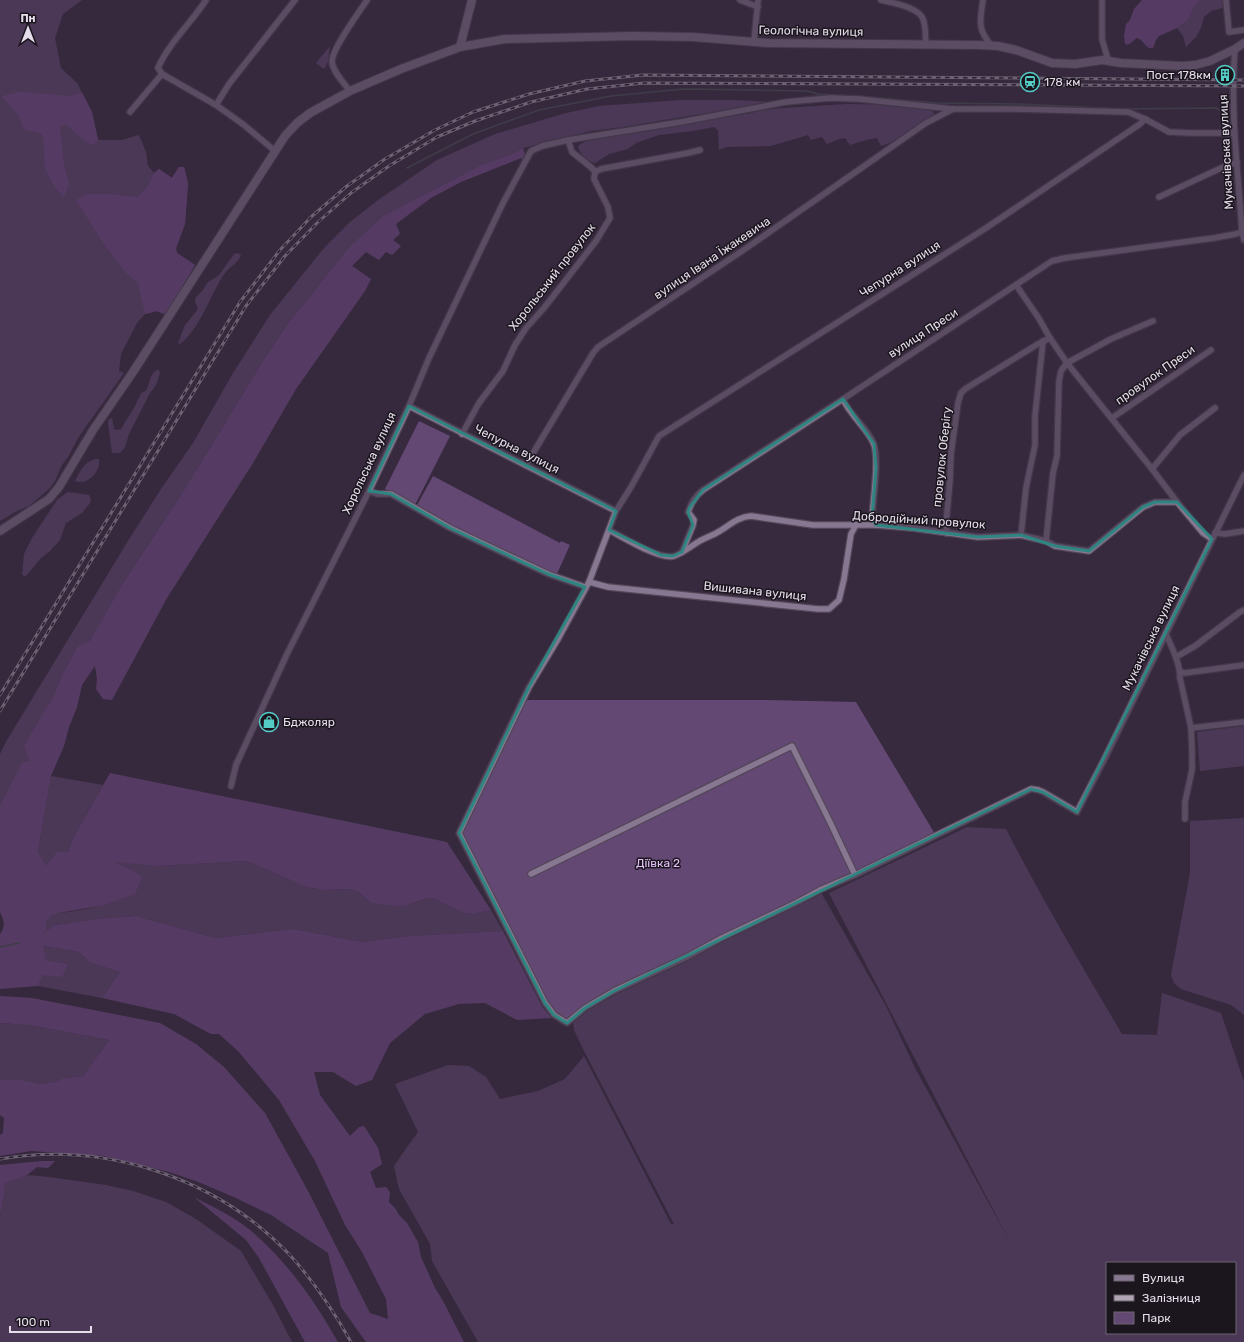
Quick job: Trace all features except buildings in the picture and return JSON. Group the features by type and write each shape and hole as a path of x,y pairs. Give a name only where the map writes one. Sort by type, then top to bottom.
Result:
{"street":[{"path":"206,0 196,16 162,58 158,68 162,74 216,105 244,125 275,151"},
{"path":"216,105 229,84 294,0"},
{"path":"350,91 333,67 333,56 347,28 367,0"},
{"path":"460,47 472,0"},
{"path":"740,0 758,7"},
{"path":"754,42 758,0"},
{"path":"881,0 914,10 921,14 924,20 926,44"},
{"path":"983,0 980,20 981,29 985,38 992,46"},
{"path":"1102,0 1102,39 1108,60"},
{"path":"1226,0 1229,32 1244,30"},
{"name":"Геологічна вулиця","path":"0,531 48,499 59,487 93,430 133,372 285,136 297,123 310,113 350,91 402,69 460,47 505,39 570,37 693,37 754,42 992,46 1016,50 1052,63 1075,64 1096,60 1108,60 1121,63 1183,66 1201,64 1235,49"},
{"path":"1235,49 1244,43"},
{"name":"Мукачівська вулиця","path":"1235,49 1234,133 1244,240"},
{"path":"130,112 162,74"},
{"path":"700,150 601,169 595,172 572,152 568,140 681,122 786,102 830,98 859,99 952,109 1128,112 1170,132 1234,133"},
{"name":"вулиця Івана Їжакевича","path":"526,465 598,347 745,249 926,124 952,109"},
{"name":"Чепурна вулиця","path":"855,875 822,889 687,957 614,991 585,1008 567,1023 554,1015 545,1003 459,833 529,687 558,639 587,584 616,512 659,436 986,228 1140,124 1145,119"},
{"name":"Хорольська вулиця","path":"231,786 236,765 288,654 369,491 409,406 429,358 500,210 531,151 542,146 568,140"},
{"path":"1160,197 1237,162"},
{"name":"Хорольський провулок","path":"462,434 479,403 503,370 514,345 596,241 610,218 608,207 594,179 595,172"},
{"name":"вулиця Преси","path":"682,552 694,520 688,512 695,497 703,490 1052,261 1214,238 1243,232"},
{"name":"провулок Преси","path":"1016,285 1068,363 1177,502 1203,533 1212,539"},
{"path":"1046,541 1053,473 1057,456 1059,381 1062,371 1068,363 1111,339 1153,321"},
{"name":"провулок Оберігу","path":"947,533 946,524 951,454 961,393 965,388 1050,338"},
{"path":"1021,535 1026,488 1035,445 1035,416 1043,342"},
{"name":"провулок Преси","path":"1112,418 1211,350"},
{"path":"843,399 847,407 869,435 874,444 876,468 872,518 876,525"},
{"name":"Чепурна вулиця","path":"409,406 616,512"},
{"path":"1152,469 1180,435 1215,408"},
{"name":"Мукачівська вулиця","path":"855,875 1031,790 1038,790 1077,812 1104,762 1244,475"},
{"name":"Вишивана вулиця","path":"369,491 377,494 391,494 450,528 548,574 587,584 608,587 818,609 829,609 839,600 844,579 850,534 856,525"},
{"name":"Добродійний провулок","path":"609,530 661,555 673,556 718,532 743,516 756,516 813,525 876,525 913,528 978,537 1021,535 1046,541 1055,546 1090,551 1143,507 1155,502 1177,502"},
{"path":"1215,533 1225,534 1244,531"},
{"path":"1176,657 1195,646 1244,610"},
{"path":"1166,634 1176,657 1180,672 1191,728 1192,770 1185,802 1185,819"},
{"path":"1180,672 1244,664"},
{"path":"1191,728 1244,722"},
{"path":"531,874 792,746 855,875"}],"highlighted area":[{"path":"843,399 874,444 876,468 872,518 876,525 978,537 1021,535 1055,546 1089,551 1143,507 1155,502 1177,502 1212,539 1077,812 1043,792 1031,789 614,991 585,1008 567,1023 554,1015 545,1003 459,833 529,687 585,587 548,574 450,528 391,494 369,491 409,406 616,511 609,530 661,555 673,556 682,552 693,525 688,512 703,490"}],"green space":[{"path":"0,0 82,0 63,14 55,38 61,68 77,83 92,112 98,140 122,140 139,135 146,152 148,166 154,173 159,169 172,178 179,167 184,167 188,183 185,224 176,248 177,253 195,265 166,315 157,311 145,314 137,323 121,354 119,371 124,373 78,438 50,488 29,506 0,521"},
{"path":"1200,0 1225,0 1226,7 1211,11 1204,17 1201,28 1196,37 1186,47 1183,36 1177,28 1188,20 1193,9"},
{"path":"330,46 328,62 324,69 316,63"},
{"path":"681,100 771,102 752,107 591,131 523,148 512,154 481,165 383,216 350,246 287,325 261,364 186,487 120,588 90,642 77,647 64,671 53,697 30,761 0,808 0,754 7,740 128,541 161,489 193,443 233,373 270,315 324,248 350,222 378,200 437,160 495,134 566,113 599,106"},
{"path":"847,104 899,105 929,110 935,115 902,137 881,146 877,138 850,145 845,138 827,144 822,137 811,140 808,135 771,146 726,147 719,150 718,130 714,127 659,135 636,143 628,149 609,154 595,163 585,158 578,148 579,145 584,142 600,137 677,126 768,109"},
{"path":"238,253 241,255 236,263 225,273 194,329 180,344 178,343 185,325 198,309 195,301 196,297 207,283 219,275 234,254"},
{"path":"159,370 160,373 156,385 150,393 129,434 125,447 120,453 112,453 108,423 109,419 112,418 114,429 121,429 141,393 146,391 152,374"},
{"path":"419,421 450,436 415,505 385,489"},
{"path":"99,459 96,473 85,481 75,481 85,465 91,460"},
{"path":"433,476 560,543 561,541 570,545 556,576 451,526 416,507"},
{"path":"68,492 89,495 91,499 90,503 82,513 66,523 60,540 50,551 40,559 26,576 22,575 24,554 32,538 57,500"},
{"name":"Діївка 2","path":"527,700 767,700 856,702 935,834 819,889 886,1006 915,1068 1011,1244 829,893 967,827 1006,829 1048,907 1122,1034 1157,1035 1162,993 1221,1013 1244,1082 1244,1342 478,1342 432,1261 430,1244 399,1189 394,1166 418,1132 395,1084 448,1065 469,1066 486,1077 500,1099 538,1091 565,1079 584,1056 671,1224 674,1224 584,1051 574,1030 573,1023 559,1016 548,1003 462,836 464,825 507,736"},
{"path":"1244,726 1244,766 1200,771 1197,732"},
{"path":"51,776 103,785 73,838 68,852 46,867 38,852"},
{"path":"1244,818 1244,1015 1231,1005 1181,989 1174,983 1171,975 1190,873 1190,821"},
{"path":"108,861 158,866 247,861 306,887 323,890 349,889 358,891 371,903 407,905 432,898 464,913 473,914 491,910 503,931 409,936 363,942 293,929 215,938 136,916 105,918 55,925 42,936 47,921 54,914 94,907 135,893 132,870"},
{"path":"42,946 79,952 91,963 120,972 102,998 38,986 43,975 68,964 46,960"},
{"path":"0,1023 29,1025 109,1040 83,1076 63,1078 55,1082 41,1084 17,1079 0,1080"},
{"path":"27,1175 106,1185 133,1191 166,1202 196,1219 241,1251 273,1305 292,1342 0,1342 0,1216 5,1182"}],"shaded area":[{"path":"1142,0 1200,0 1193,9 1188,20 1177,28 1159,36 1153,48 1149,48 1137,38 1130,44 1125,44 1124,36 1126,24 1130,20 1134,9"},
{"path":"21,92 70,96 82,93 92,112 98,140 93,145 65,124 60,127 64,165 69,184 64,197 54,186 45,168 42,134 24,129 19,116 2,96"},
{"path":"523,148 526,157 523,162 521,158 461,182 431,198 396,224 400,234 393,240 401,246 392,255 386,252 379,260 366,252 352,266 371,279 365,291 296,389 253,463 167,598 112,700 103,699 96,689 97,679 95,666 82,685 77,707 69,727 64,746 51,776 38,852 46,866 57,852 68,852 73,838 110,773 447,842 491,910 473,914 464,913 432,898 398,906 371,903 358,891 349,889 323,890 306,887 247,861 158,866 113,862 132,870 142,877 135,894 104,905 59,913 51,916 46,922 46,930 43,934 55,925 105,918 136,916 215,938 293,929 363,942 409,936 503,931 543,1008 552,1018 517,1020 485,1003 459,1004 425,1014 390,1043 372,1080 356,1086 333,1072 314,1072 320,1095 350,1136 359,1127 364,1126 378,1148 382,1164 370,1172 376,1188 386,1187 390,1192 389,1202 407,1223 418,1242 421,1257 435,1288 464,1342 366,1342 341,1307 328,1253 271,1215 196,1181 169,1172 104,1156 31,1151 0,1156 0,1135 3,1133 4,1118 0,1115 0,1080 17,1079 41,1084 55,1082 63,1078 83,1076 109,1040 29,1025 0,1023 0,996 32,998 160,1023 196,1044 224,1067 265,1113 308,1191 370,1313 388,1319 386,1299 362,1252 345,1225 315,1161 279,1100 238,1051 219,1034 211,1034 174,1014 102,998 120,972 91,963 79,952 43,946 46,960 68,964 62,977 43,975 38,986 0,989 0,934 4,923 0,912 0,806 22,763 30,761 24,746 53,697 64,671 77,647 90,641 120,588 186,487 261,364 287,325 350,246 383,216 481,165 512,154"},
{"path":"179,167 184,167 188,183 185,224 176,248 177,253 195,265 166,315 157,311 145,314 138,283 126,273 102,241 76,200 87,194 108,194 138,197 148,186 154,173 159,169 172,178"},
{"path":"55,1161 48,1168 37,1167 27,1175 5,1183 0,1216 0,1165"},
{"path":"194,1197 223,1212 250,1230 276,1255 309,1296 338,1342 305,1342 259,1258 246,1240"}],"waterway":[{"path":"407,168 473,134 539,110 611,96 683,89 807,91 818,94 848,96"},
{"path":"868,97 936,103 1020,104 1120,109 1216,108 1225,113 1230,123"},
{"path":"0,947 19,943"}],"railway":[{"path":"0,695 240,302 280,250 311,217 347,186 385,159 435,130 473,112 529,94 585,81 643,75 1244,80"},
{"path":"0,711 246,306 285,256 317,223 351,193 389,166 437,137 475,121 531,102 587,89 644,83 1244,86"},
{"path":"0,1159 39,1155 79,1155 118,1161 156,1171 192,1185 227,1204 259,1226 288,1253 322,1296 351,1342"}],"place":[{"name":"Пост 178км","path":"1225,75"},
{"name":"178 км","path":"1030,82"},
{"name":"Бджоляр","path":"269,722"}]}
